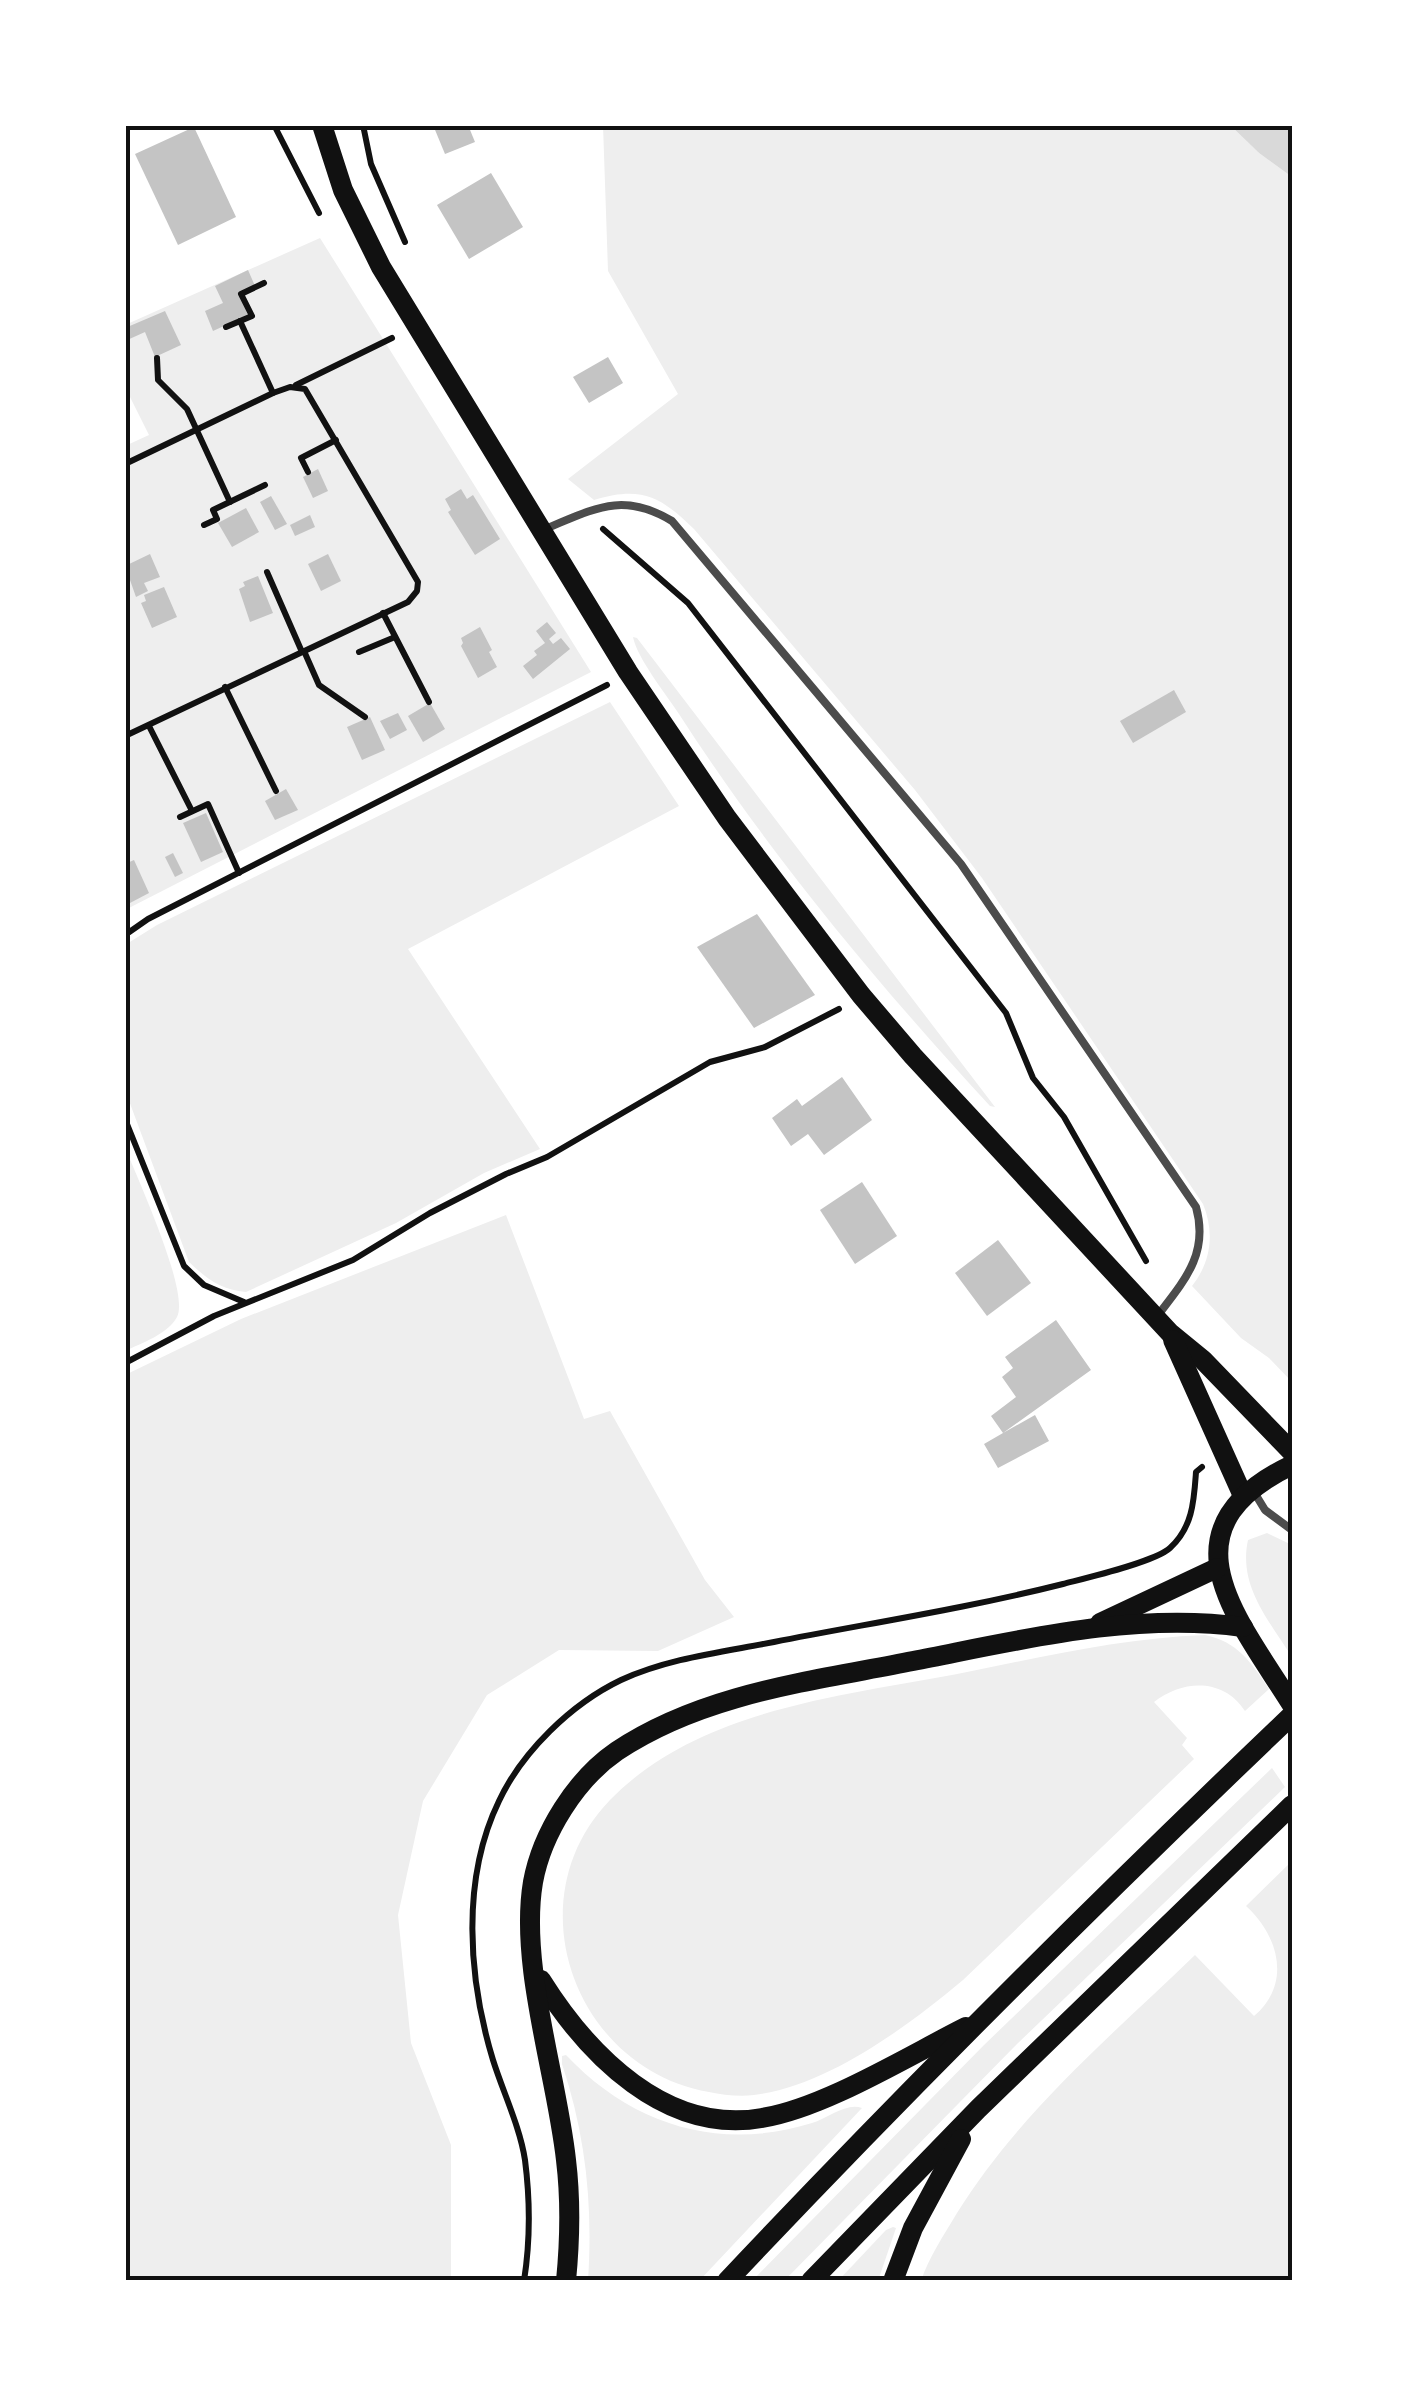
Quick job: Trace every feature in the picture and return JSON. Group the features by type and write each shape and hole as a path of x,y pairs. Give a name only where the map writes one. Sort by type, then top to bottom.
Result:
{"main road":[{"path":"326,131 343,190 381,267 628,672 727,818 862,995 958,1106 1163,1326 1203,1360 1292,1452"},
{"path":"1163,1326 1247,1492"},
{"path":"1292,1465 1247,1492 1223,1530 1216,1568 1243,1627 1292,1705"},
{"path":"1094,1626 1216,1568"},
{"path":"566,2281 571,2222 566,2157 536,1971 531,1912 544,1842 575,1791 614,1754 658,1726 706,1707 776,1689 1094,1626 1191,1622 1243,1627"},
{"path":"727,2281 839,2162 1292,1715"},
{"path":"812,2281 978,2110 1292,1804"},
{"path":"536,1971 560,2009 615,2069 656,2101 712,2120 760,2119 802,2108 981,2020"},
{"path":"893,2281 941,2172 978,2110"}],"lane":[{"path":"541,530 621,504 638,505 672,521 961,864 1196,1207 1202,1226 1200,1250 1176,1292 1163,1326"},
{"path":"1247,1492 1292,1530"}],"path":[{"path":"363,125 371,164 408,250"},
{"path":"226,327 252,316 241,294 264,283"},
{"path":"240,321 274,393"},
{"path":"125,464 392,337"},
{"path":"157,358 160,385 183,403 230,502"},
{"path":"125,736 413,598 418,582 336,440 305,389 290,387"},
{"path":"308,472 301,458 336,440"},
{"path":"204,525 217,519 213,510 266,485"},
{"path":"584,514 688,602 1006,1014 1033,1078 1064,1117 1146,1262 1176,1292"},
{"path":"267,572 319,686 365,717"},
{"path":"383,613 429,702"},
{"path":"359,652 395,637"},
{"path":"125,935 148,919 628,672"},
{"path":"226,687 276,791"},
{"path":"149,726 192,811"},
{"path":"180,816 208,804 239,872"},
{"path":"125,1363 245,1303 353,1260 430,1213 547,1157 710,1062 765,1046 862,995"},
{"path":"125,1119 184,1266 204,1285 245,1303"},
{"path":"524,2281 528,2225 524,2157 486,2039 476,1974 472,1908 483,1842 500,1798 538,1745 581,1706 619,1681 676,1661 1028,1593 1104,1574 1170,1550 1194,1513 1196,1472 1224,1450"}],"shaded area":[{"path":"603,125 1230,125 1292,177 1292,1382 1269,1358 1241,1338 1192,1286 1209,1247 1203,1204 982,878 915,790 682,518 660,502 637,494 594,500 568,479 678,394 608,271"},
{"path":"1230,125 1291,125 1292,177 1259,153"},
{"path":"320,238 591,672 125,910 125,446 149,435 125,387 125,325"},
{"path":"633,637 995,1107 907,1013 788,868 653,676"},
{"path":"610,702 679,806 408,949 540,1149 484,1173 396,1223 246,1292 229,1289 208,1278 189,1262 125,1090 125,945 157,925"},
{"path":"125,1147 169,1260 179,1304 177,1317 167,1328 125,1351"},
{"path":"506,1215 584,1419 610,1411 705,1580 734,1617 658,1651 559,1650 487,1695 423,1801 398,1915 411,2043 451,2145 451,2281 125,2281 125,1375 241,1319"},
{"path":"1267,1533 1292,1545 1292,1657 1265,1616 1247,1572 1248,1540"},
{"path":"1205,1635 1235,1648 1269,1689 1245,1711 1226,1692 1202,1686 1178,1689 1154,1702 1187,1738 1182,1745 1194,1759 963,1980 866,2051 810,2080 782,2089 749,2096 726,2095 662,2077 623,2051 593,2016 573,1975 563,1930 566,1885 581,1840 610,1800 647,1769 687,1744 777,1710 825,1699 1085,1649"},
{"path":"1272,1768 1285,1787 1017,2044 784,2281 752,2281 984,2045"},
{"path":"1292,1861 1292,2231 1288,2281 921,2281 957,2213 1009,2142 1068,2077 1195,1955 1254,2016 1266,2003 1277,1975 1277,1960 1267,1931 1246,1906"},
{"path":"566,2055 619,2099 648,2115 711,2133 777,2131 812,2123 844,2109 862,2108 699,2281 588,2281 586,2171 562,2064 562,2056"},
{"path":"896,2228 878,2281 838,2281 886,2230"}],"building":[{"path":"433,125 468,125 475,142 445,154"},
{"path":"194,127 236,217 178,245 135,154"},
{"path":"491,173 523,227 469,259 437,205"},
{"path":"248,270 255,286 238,293 248,315 213,331 205,311 223,303 215,286"},
{"path":"165,311 181,345 155,357 145,332 125,341 125,328"},
{"path":"608,357 623,383 589,403 573,377"},
{"path":"318,469 328,491 313,498 303,477"},
{"path":"461,489 467,499 473,495 500,539 475,555 448,512 451,510 445,499"},
{"path":"271,496 287,524 275,530 260,502"},
{"path":"246,508 259,532 232,547 218,523"},
{"path":"310,515 315,527 295,536 290,525"},
{"path":"150,554 160,577 144,583 148,591 136,597 125,566"},
{"path":"328,554 341,581 321,591 308,564"},
{"path":"258,576 273,613 250,622 239,589 245,586 243,582"},
{"path":"164,587 177,617 152,628 141,603 146,601 144,595"},
{"path":"547,622 556,633 549,639 553,644 561,638 570,649 533,679 523,666 545,643 536,631"},
{"path":"480,627 497,667 478,678 461,646 461,638"},
{"path":"1174,690 1186,712 1133,743 1120,721"},
{"path":"430,703 445,729 423,742 408,716"},
{"path":"398,713 407,730 390,739 380,721"},
{"path":"370,717 385,750 362,760 347,727"},
{"path":"286,789 298,810 275,820 265,801"},
{"path":"206,813 223,852 201,862 183,823"},
{"path":"173,853 183,873 175,877 165,857"},
{"path":"134,860 149,893 130,903 125,893 125,864"},
{"path":"757,914 815,995 754,1028 697,947"},
{"path":"842,1077 872,1120 824,1155 808,1134 791,1146 772,1118 797,1099 802,1106"},
{"path":"862,1182 897,1236 855,1264 820,1210"},
{"path":"998,1240 1031,1283 987,1316 955,1273"},
{"path":"1056,1320 1091,1370 1003,1433 991,1416 1016,1397 1002,1377 1013,1368 1005,1357"},
{"path":"1035,1415 1049,1441 998,1468 984,1444"}]}
